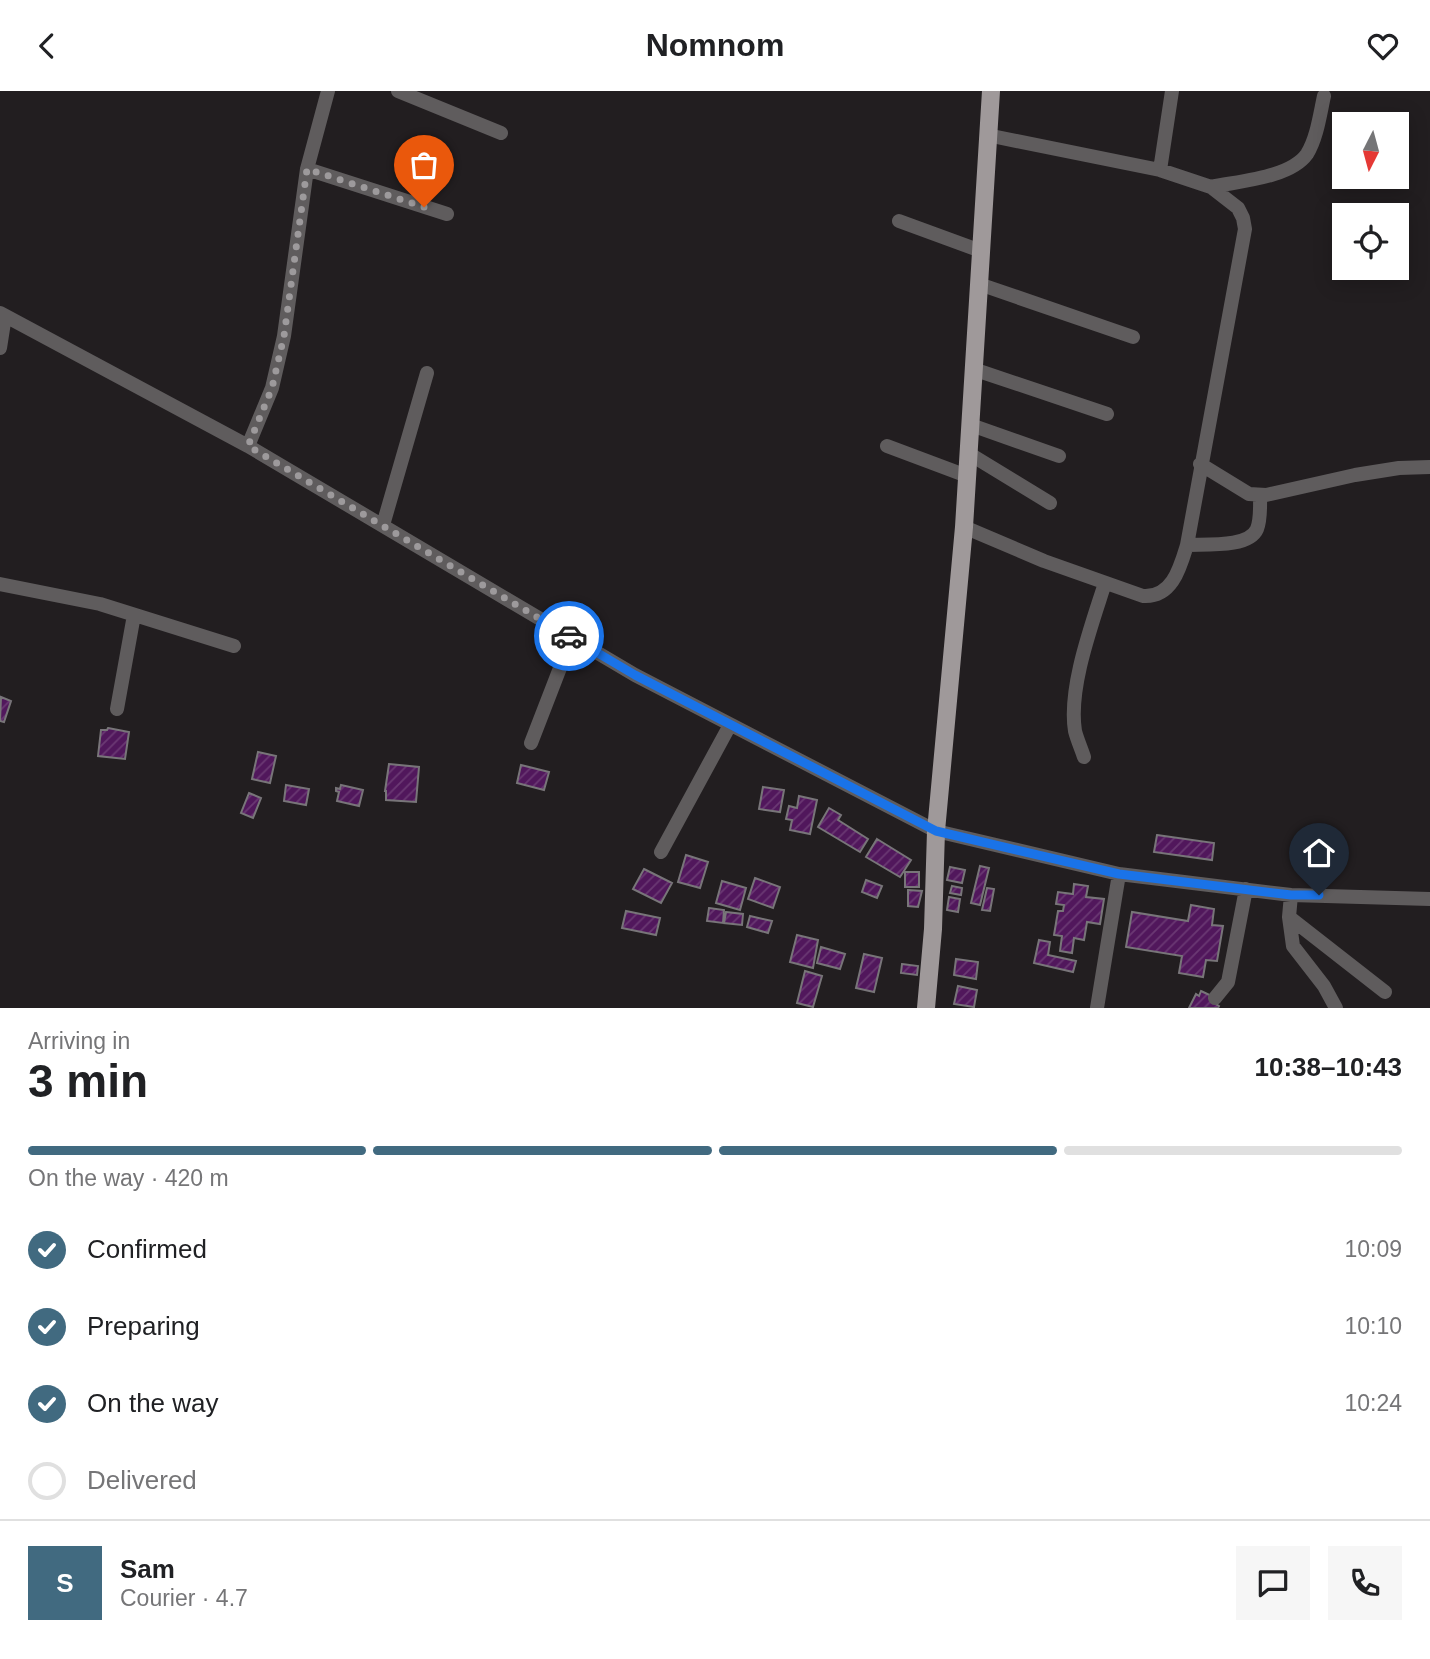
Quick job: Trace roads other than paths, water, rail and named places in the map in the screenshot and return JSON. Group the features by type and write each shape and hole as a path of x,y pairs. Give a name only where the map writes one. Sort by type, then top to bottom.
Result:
{"main road":[{"path":"926,1008 933,929 936,831 964,527 991,91"}],"street":[{"path":"248,446 272,388 284,336 307,169 328,91"},
{"path":"398,91 502,134"},
{"path":"1160,170 1172,91"},
{"path":"1211,187 1280,172 1295,165 1307,153 1324,96"},
{"path":"964,527 1044,561 1143,596 1156,596 1171,584 1180,569 1187,545 1245,229 1238,208 1211,187 1160,170 987,135"},
{"path":"307,169 447,214"},
{"path":"899,221 981,251"},
{"path":"979,284 1133,337"},
{"path":"0,348 2,314 248,446 635,675 936,831 1119,874 1291,895 1430,899"},
{"path":"973,369 1107,414"},
{"path":"383,525 427,373"},
{"path":"971,425 1059,456"},
{"path":"887,446 967,476"},
{"path":"968,453 1050,503"},
{"path":"1200,464 1249,494 1260,495 1377,472 1430,467"},
{"path":"1187,545 1240,542 1252,537 1259,523 1260,495"},
{"path":"1084,757 1075,731 1075,703 1084,651 1105,583"},
{"path":"0,584 100,604 234,646"},
{"path":"117,709 134,615"},
{"path":"531,743 572,637"},
{"path":"661,852 730,725"},
{"path":"1097,1008 1119,874"},
{"path":"1215,998 1228,982 1246,889"},
{"path":"1291,895 1289,917 1293,946 1324,986 1336,1008"},
{"path":"1289,917 1385,992"}]}
